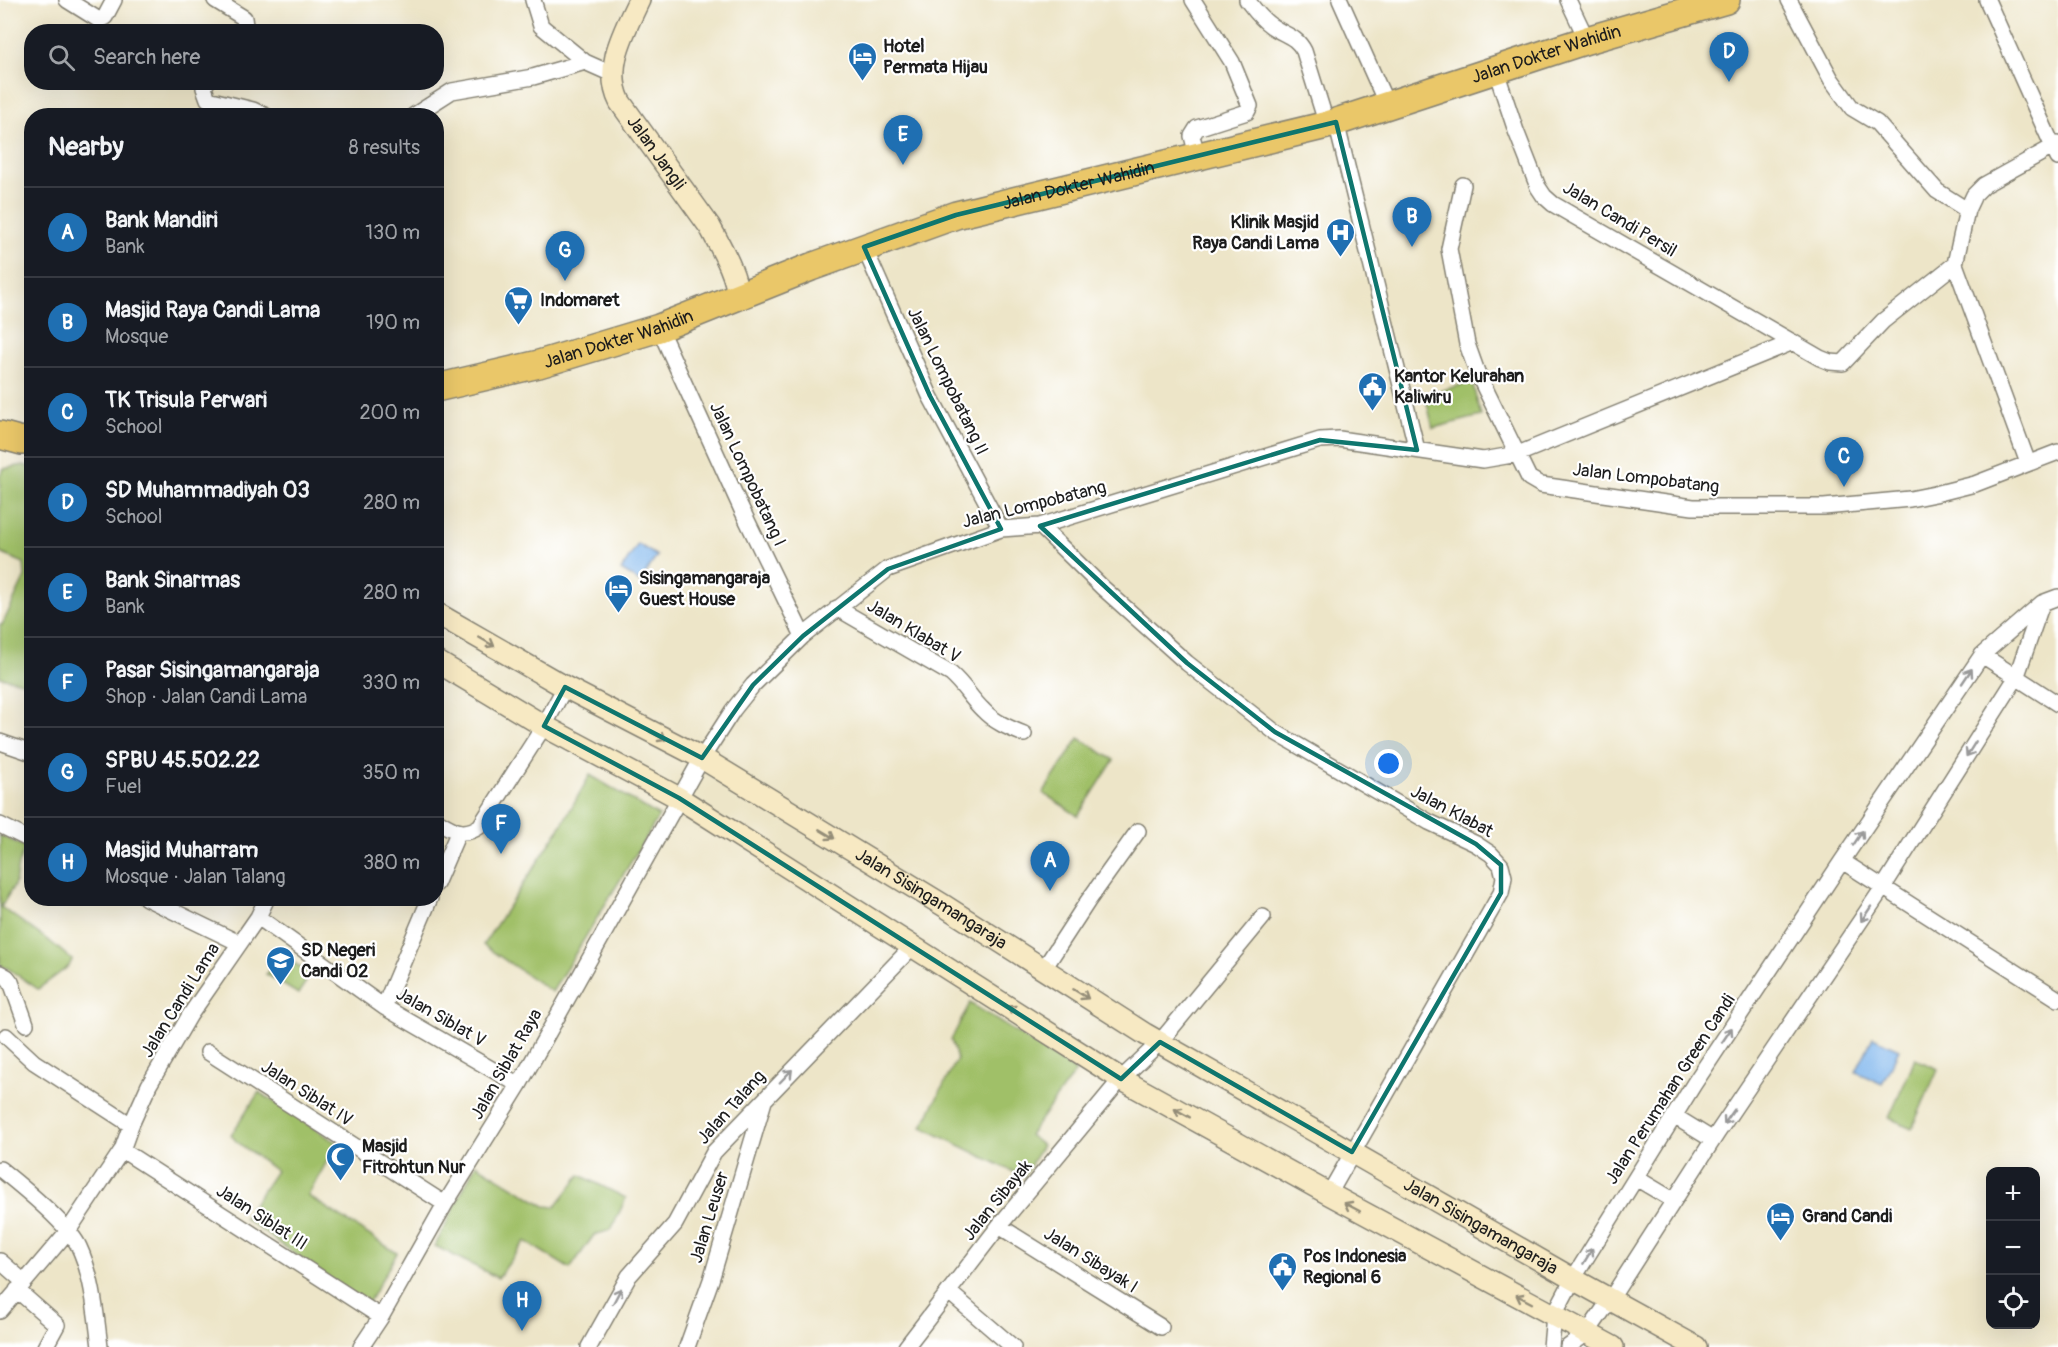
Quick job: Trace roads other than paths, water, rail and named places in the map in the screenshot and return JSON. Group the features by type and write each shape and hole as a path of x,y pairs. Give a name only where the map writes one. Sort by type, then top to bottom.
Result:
{"highway":[{"name":"Jalan Dokter Wahidin","path":"444,386 539,364 659,328 864,248 956,215 1331,124 1496,72 1587,40 1726,0"}],"main road":[{"path":"612,74 620,44 639,0"},
{"name":"Jalan Jangli","path":"612,74 620,102 710,227 738,289 738,298"},
{"name":"Jalan Sisingamangaraja","path":"444,618 566,687 702,758 943,905 1042,970 1160,1042 1696,1347"},
{"path":"444,665 544,726 679,798 1121,1079 1612,1347"}],"street":[{"path":"67,0 99,20 105,18 114,0"},
{"path":"215,0 244,18 245,24"},
{"path":"534,0 541,26 585,63 612,74"},
{"path":"1193,0 1232,62 1250,106 1247,112 1197,128 1192,136 1197,155"},
{"path":"1247,0 1267,24 1300,42 1331,124 1417,450"},
{"path":"1340,0 1388,107"},
{"path":"1568,0 1587,40"},
{"path":"1789,0 1831,80 1852,108 1877,123 1937,191 1967,210"},
{"path":"1987,0 2056,149 1984,185 1974,195 1967,210 1955,264 2028,463"},
{"path":"425,108 452,91 533,77 585,63"},
{"name":"Jalan Candi Persil","path":"1496,72 1538,188 1553,204 1830,362 1843,363 1883,321 1955,264"},
{"path":"207,90 208,99 245,108"},
{"path":"1463,185 1449,249 1467,344 1477,372 1518,454 1793,342"},
{"name":"Jalan Lompobatang II","path":"864,248 930,396 1001,529"},
{"name":"Jalan Lompobatang I","path":"659,328 741,508 803,636"},
{"name":"Jalan Lompobatang","path":"702,758 733,710 753,685 803,636 888,569 1001,529 1040,526 1320,440 1340,439 1483,460 1518,454 1529,478 1541,484 1693,507 1824,507 1910,499 1975,484 2058,452"},
{"name":"Jalan Klabat","path":"1040,526 1103,588 1187,663 1275,732 1429,822 1476,844 1491,854 1501,865 1504,877 1501,893 1352,1152"},
{"name":"Jalan Perumahan Green Candi","path":"1551,1347 1554,1315 1574,1279 1674,1116 1842,861 1982,655 2042,603 2058,597"},
{"path":"1568,1347 1587,1333 1610,1300 1673,1200 1882,889 2016,678 2042,603"},
{"name":"Jalan Klabat V","path":"837,608 951,674 963,685 982,710 994,720 1024,734"},
{"path":"1982,655 2058,704"},
{"path":"444,825 458,833 467,833 480,826 544,726 566,687"},
{"path":"0,742 24,750"},
{"path":"679,798 702,758"},
{"name":"Jalan Siblat Raya","path":"362,1347 445,1204 519,1085 679,798"},
{"path":"0,825 24,837"},
{"path":"1042,970 1138,831"},
{"path":"444,865 458,833"},
{"path":"1842,861 1882,889 2058,999"},
{"path":"163,906 239,943"},
{"name":"Jalan Candi Lama","path":"0,1311 68,1231 122,1150 142,1098 190,1015 258,917 263,906"},
{"path":"384,1007 427,906"},
{"name":"Jalan Siblat V","path":"258,917 384,1007 519,1085"},
{"path":"1121,1079 1160,1042 1263,917"},
{"name":"Jalan Talang","path":"590,1347 629,1276 675,1224 714,1152 913,946"},
{"path":"0,973 11,982 26,1024"},
{"path":"6,1035 34,1062 131,1125"},
{"name":"Jalan Siblat IV","path":"208,1052 445,1204"},
{"name":"Jalan Sibayak","path":"906,1347 999,1226 1121,1079"},
{"name":"Jalan Leuser","path":"687,1347 711,1280 765,1098"},
{"path":"1674,1116 1713,1140"},
{"name":"Jalan Siblat III","path":"122,1150 381,1317"},
{"path":"1329,1194 1352,1152"},
{"path":"0,1169 26,1190 68,1231 78,1245 86,1266 100,1347"},
{"path":"1636,1178 1673,1200"},
{"name":"Jalan Sibayak I","path":"999,1226 1161,1327"},
{"path":"0,1261 57,1325 45,1347"},
{"path":"949,1292 1013,1347"}],"water":[{"path":"638,544 657,556 640,582 621,570"},
{"path":"1873,1037 1899,1049 1882,1084 1856,1072"}],"place":[{"name":"Hotel Permata Hijau","path":"862,82"},
{"name":"SD Muhammadiyah 03","path":"1729,82"},
{"name":"Bank Sinarmas","path":"903,165"},
{"name":"Masjid Raya Candi Lama","path":"1412,247"},
{"name":"Klinik Masjid Raya Candi Lama","path":"1340,258"},
{"name":"SPBU 45.502.22","path":"565,281"},
{"name":"Indomaret","path":"519,326"},
{"name":"Kantor Kelurahan Kaliwiru","path":"1373,412"},
{"name":"TK Trisula Perwari","path":"1844,487"},
{"name":"Sisingamangaraja Guest House","path":"618,614"},
{"name":"Pasar Sisingamangaraja","path":"501,854"},
{"name":"Bank Mandiri","path":"1050,891"},
{"name":"SD Negeri Candi 02","path":"280,986"},
{"name":"Masjid Fitrohtun Nur","path":"341,1182"},
{"name":"Grand Candi","path":"1781,1242"},
{"name":"Pos Indonesia Regional 6","path":"1282,1292"},
{"name":"Masjid Muharram","path":"522,1331"}]}
